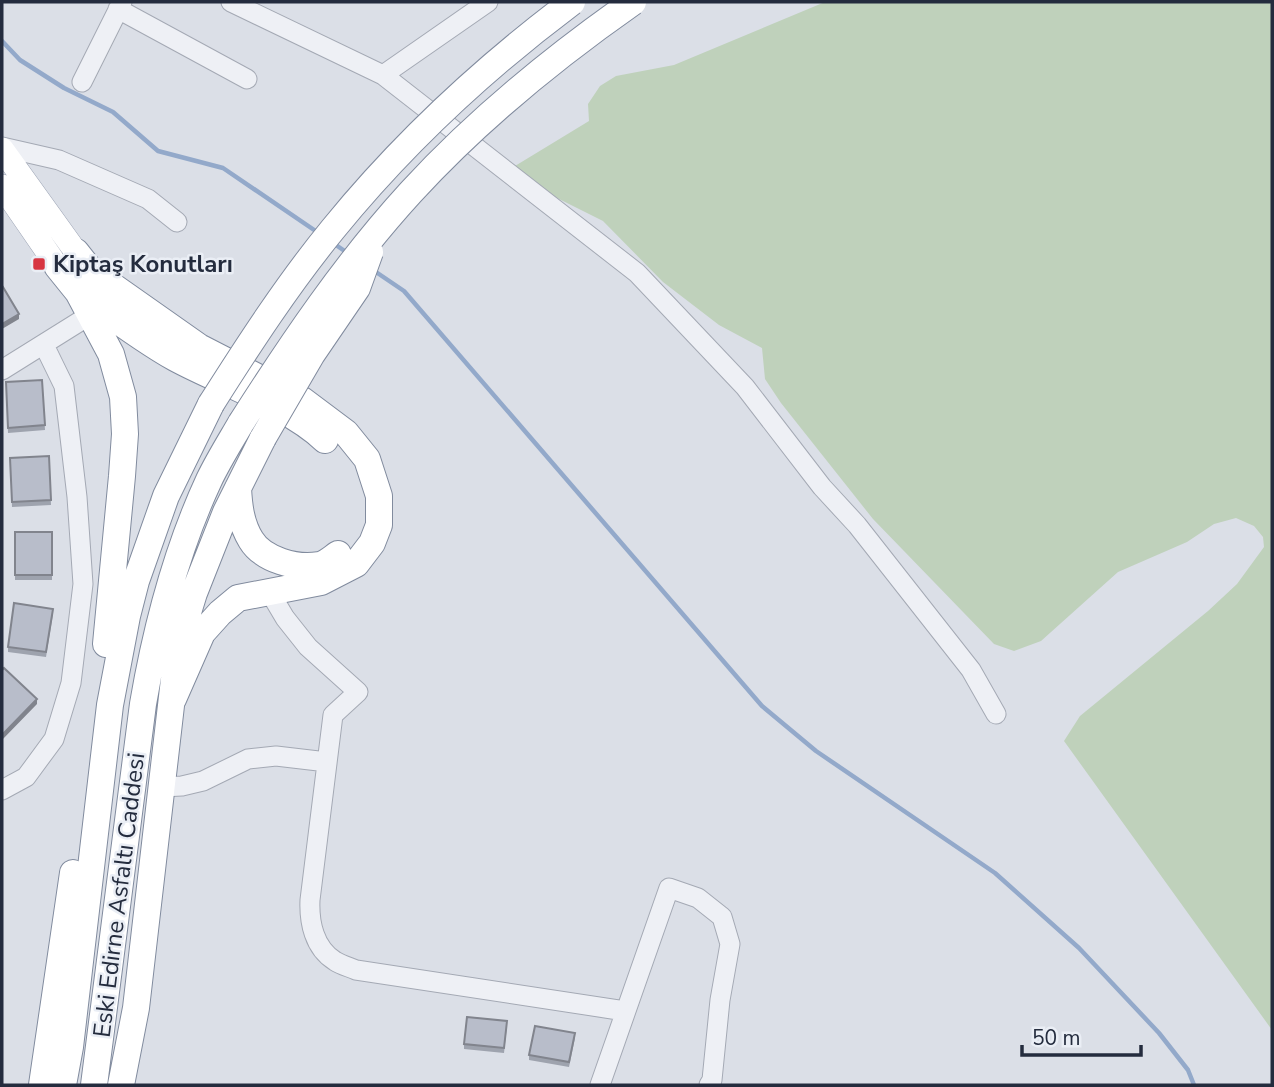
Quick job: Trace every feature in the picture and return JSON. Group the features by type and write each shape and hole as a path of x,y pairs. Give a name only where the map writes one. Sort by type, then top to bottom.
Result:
{"highway":[{"path":"110,705 136,581 166,496 211,404 295,279 370,185 459,95 572,2"},
{"name":"Eski Edirne Asfaltı Caddesi","path":"93,1085 143,704 155,644 183,548 210,479 241,424 314,314 377,232 427,176 498,107 572,46 633,2"},
{"path":"121,1085 136,1008 178,645 194,593 226,512 264,438 313,354 357,288 377,232"},
{"path":"67,259 84,304 110,354 123,397 122,476 106,646 106,684 110,705"},
{"path":"67,259 91,271 200,347 302,400 346,433 367,459 379,496 379,525 372,543 356,564 321,582 238,598 202,633 173,699"},
{"path":"84,304 175,358 295,418 317,432 344,459 361,486 364,505 359,530 346,549 321,565 297,565 280,561 252,542 240,510 238,488"},
{"name":"Eski Edirne Asfaltı Caddesi","path":"64,1085 110,705"},
{"path":"42,1085 73,871 101,778"}],"main road":[{"path":"2,148 67,259"},
{"path":"2,186 67,259"}],"street":[{"path":"231,2 383,75 637,273 746,387 822,487 857,525 971,670 996,714"},
{"path":"383,75 488,2"},
{"path":"82,82 120,5 247,79"},
{"path":"2,148 59,160 148,198 177,222"},
{"path":"2,370 44,345 84,304"},
{"path":"2,790 26,777 54,739 71,683 83,584 77,497 64,386 44,345"},
{"path":"269,591 285,618 308,647 358,692 333,715 309,920 316,940 333,961 356,970 625,1011"},
{"path":"162,787 203,781 248,760 276,757 327,762"},
{"path":"600,1085 669,888 698,898 722,917 730,944 720,1000 712,1080 709,1085"}],"green space":[{"path":"825,2 1272,2 1272,1030 1064,741 1080,716 1237,584 1264,547 1263,537 1254,526 1236,518 1214,524 1187,542 1118,572 1041,641 1014,651 994,644 873,519 781,403 765,379 762,348 719,325 663,282 603,221 533,186 515,166 589,121 588,104 600,86 616,76 674,65"}],"building":[{"path":"2,288 19,314 2,324"},
{"path":"42,380 45,425 8,428 6,382"},
{"path":"49,456 51,500 12,502 10,458"},
{"path":"15,532 52,532 52,575 15,575"},
{"path":"14,603 53,609 46,652 8,647"},
{"path":"4,668 37,699 2,735 2,670"},
{"path":"467,1017 507,1021 504,1048 464,1044"},
{"path":"535,1026 575,1033 569,1062 529,1055"}],"waterway":[{"path":"2,41 20,60 64,88 113,112 158,151 223,168 320,234"},
{"path":"333,243 349,254"},
{"path":"373,270 404,291 762,706 816,751 995,873 1079,948 1159,1033 1188,1070 1194,1085"}],"place":[{"name":"Kiptaş Konutları","path":"39,264"}]}
